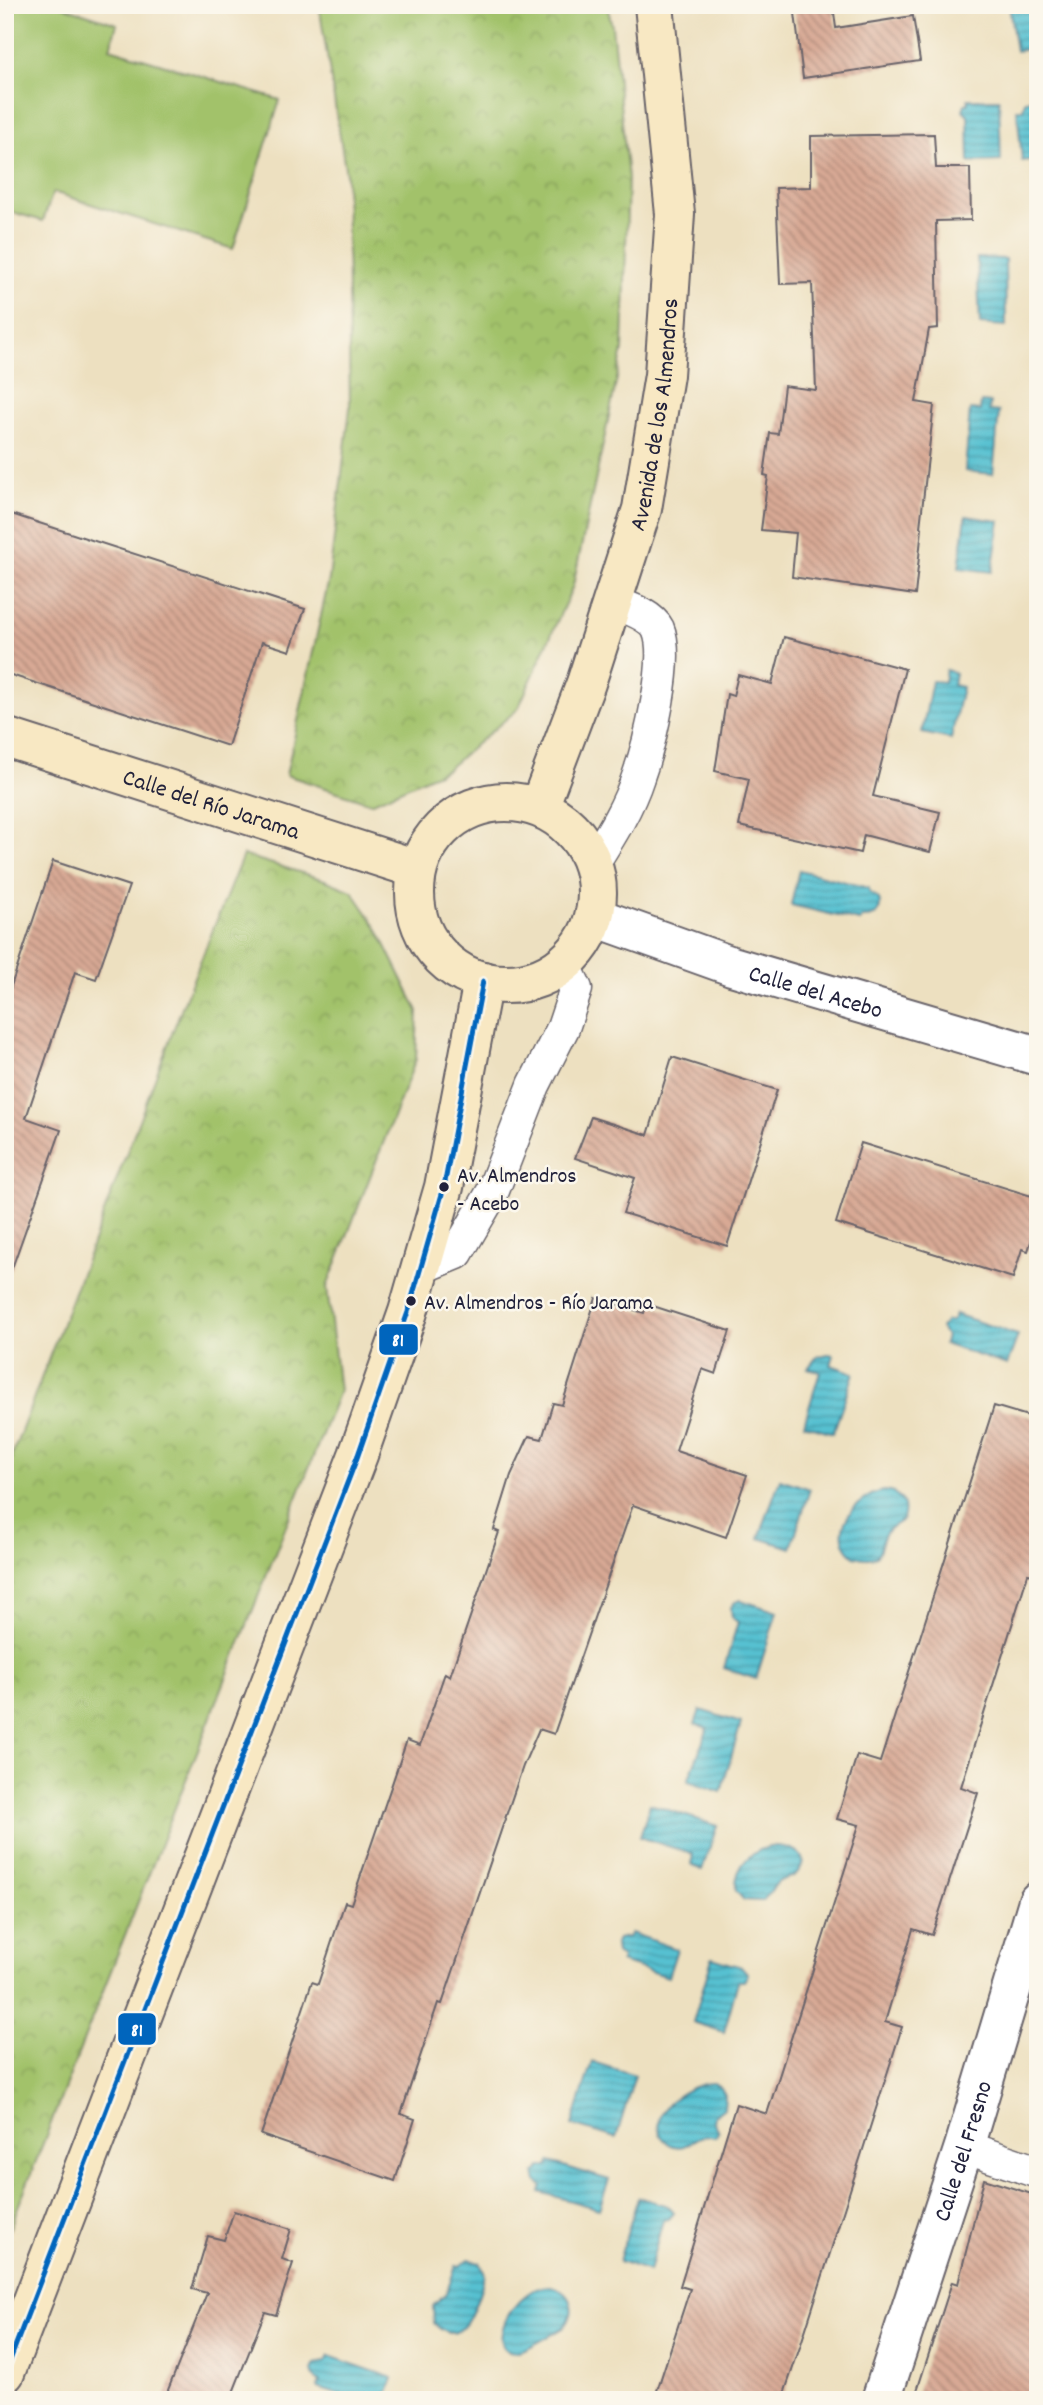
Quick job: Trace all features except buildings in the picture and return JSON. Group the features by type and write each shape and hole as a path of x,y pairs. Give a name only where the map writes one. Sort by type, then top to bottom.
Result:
{"street":[{"name":"Avenida de los Almendros","path":"539,807 586,683 642,509 664,375 675,214 654,5"},
{"name":"Calle del Río Jarama","path":"5,737 417,869"},
{"path":"518,801 539,807 563,820 581,839 593,863 598,890 594,917 583,943 564,964 539,978 511,985 483,981 461,973 442,958 426,939 417,917 417,869 426,849 438,831 455,817 475,807 518,801"},
{"name":"Calle del Acebo","path":"594,917 732,966 1038,1056"},
{"path":"5,2373 358,1455 423,1267 455,1135 483,981"},
{"name":"Calle del Fresno","path":"881,2400 964,2147 1038,1901"}],"lane":[{"path":"593,863 617,825 638,778 656,705 663,653 657,628 641,613 613,602"},
{"path":"423,1267 457,1254 492,1193 534,1085 563,1028 576,989 564,964"},
{"path":"964,2147 1038,2172"}],"green space":[{"path":"5,5 58,5 117,24 110,48 280,100 233,249 53,192 43,221 5,210"},
{"path":"319,5 607,5 612,26 628,178 623,350 573,586 518,709 447,769 371,803 286,775 329,579 350,408 346,174"},
{"path":"243,855 352,891 376,926 418,1011 416,1059 327,1287 339,1391 5,2240 5,1474 182,1007"}],"water":[{"path":"1009,5 1038,5 1038,48 1016,51"},
{"path":"1032,98 1038,102 1038,159 1022,161 1017,109 1023,109 1025,101"},
{"path":"968,99 999,99 1001,161 969,162 968,115 963,110"},
{"path":"977,258 1005,259 1006,326 980,324"},
{"path":"981,402 990,403 989,411 999,412 993,474 965,471 970,410 980,411"},
{"path":"966,516 1000,521 992,572 959,568"},
{"path":"946,670 955,673 953,685 962,687 951,739 922,733 932,681 944,682"},
{"path":"799,870 869,888 869,892 879,899 879,911 860,921 791,905"},
{"path":"955,1314 1018,1335 1007,1365 944,1344 946,1336 941,1328 946,1321 952,1321"},
{"path":"834,1355 831,1365 854,1373 833,1433 804,1424 820,1372 808,1368 817,1357"},
{"path":"780,1479 810,1489 791,1548 759,1538"},
{"path":"883,1491 894,1493 901,1499 903,1519 885,1535 877,1555 873,1558 854,1556 846,1547 843,1527 854,1508 863,1500"},
{"path":"741,1600 777,1612 756,1679 724,1668 738,1622 732,1618 731,1607"},
{"path":"700,1710 741,1723 721,1792 688,1781 708,1728 695,1724"},
{"path":"650,1804 717,1826 702,1870 691,1865 693,1854 640,1837"},
{"path":"776,1846 798,1853 803,1861 801,1867 795,1875 777,1883 762,1901 744,1900 736,1891 741,1866 759,1850"},
{"path":"631,1933 677,1949 668,1977 621,1962 622,1958 616,1953 615,1945 618,1939 628,1937"},
{"path":"712,1958 742,1967 748,1974 744,1981 738,1981 724,2032 693,2022"},
{"path":"592,2062 635,2075 616,2138 572,2125"},
{"path":"714,2083 725,2095 724,2108 714,2116 713,2121 719,2131 715,2137 700,2137 679,2147 667,2143 658,2127 665,2108 694,2087"},
{"path":"550,2162 609,2180 599,2209 540,2192 542,2186 537,2182 535,2173 541,2167 548,2167"},
{"path":"638,2197 668,2206 674,2213 669,2219 663,2220 649,2271 619,2261"},
{"path":"469,2259 480,2262 485,2275 474,2308 462,2328 454,2333 445,2332 434,2323 433,2306 446,2293 456,2266 459,2267"},
{"path":"549,2286 563,2292 570,2302 571,2315 568,2322 563,2328 525,2349 515,2352 506,2349 502,2342 502,2332 513,2308 535,2289"},
{"path":"329,2356 393,2378 385,2400 356,2400 318,2388 320,2382 314,2378 312,2370 315,2364 326,2362"}],"transit line":[{"name":"81","path":"5,2373 358,1455 408,1312 444,1187 483,981"}],"place":[{"name":"Av. Almendros - Acebo","path":"444,1187"},
{"name":"Av. Almendros - Río Jarama","path":"411,1301"}]}
